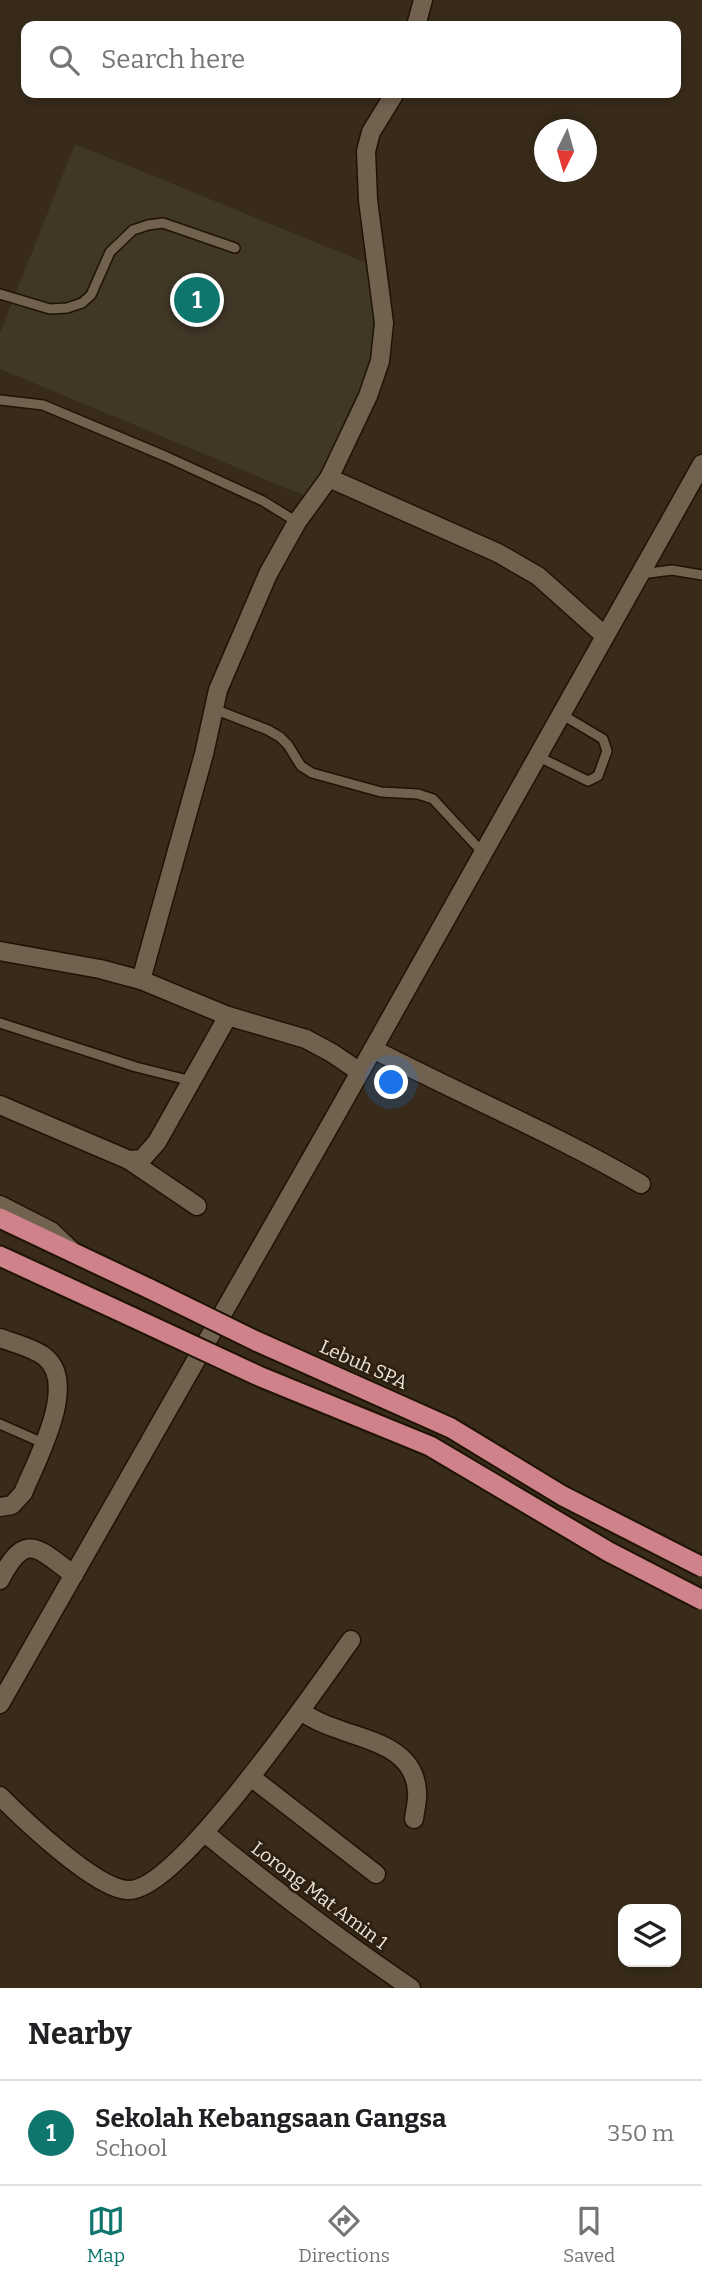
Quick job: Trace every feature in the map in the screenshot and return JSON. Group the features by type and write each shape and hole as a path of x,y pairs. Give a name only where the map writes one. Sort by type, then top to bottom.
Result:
{"highway":[{"name":"Lebuh SPA","path":"0,1218 256,1341 451,1428 563,1496 702,1567"},
{"path":"0,1256 261,1377 430,1447 609,1552 702,1600"}],"street":[{"path":"417,21 423,0"},
{"path":"141,980 204,754 218,690 268,574 297,522 329,478 368,396 380,361 384,323 368,200 366,151 372,132 392,98"},
{"path":"0,1703 360,1072 702,464"},
{"path":"329,478 498,553 538,576 604,635"},
{"path":"0,951 100,969 141,980 228,1016 306,1039 360,1072"},
{"path":"129,1160 142,1159 149,1152 228,1016"},
{"path":"373,1049 462,1095 593,1156 641,1184"},
{"path":"0,1105 129,1160 197,1206"},
{"path":"0,1205 51,1231 74,1253"},
{"path":"0,1338 45,1356 57,1371 59,1388 58,1405 23,1493 12,1505 0,1507"},
{"path":"0,1580 12,1556 23,1549 32,1548 44,1553 74,1575"},
{"path":"0,1796 25,1821 99,1880 129,1891 142,1888 156,1879 205,1833 251,1777 351,1640"},
{"path":"300,1711 335,1729 381,1743 402,1758 413,1773 417,1791 414,1819"},
{"path":"251,1777 376,1874"},
{"name":"Lorong Mat Amin 1","path":"205,1833 285,1898 411,1988"}],"lane":[{"path":"0,294 50,309 67,308 82,303 91,295 110,252 133,230 148,225 163,223 234,248"},
{"path":"0,400 43,405 262,500 297,522"},
{"path":"640,574 673,570 702,575"},
{"path":"214,709 280,737 301,766 312,773 364,789 418,794 433,799 482,853"},
{"path":"537,756 588,781 598,776 607,751 603,739 561,714"},
{"path":"0,1023 136,1067 192,1082"},
{"path":"0,1424 43,1443"}],"shaded area":[{"path":"75,144 376,267 386,343 315,500 0,369 0,333"}],"place":[{"name":"Sekolah Kebangsaan Gangsa","path":"197,300"}]}
